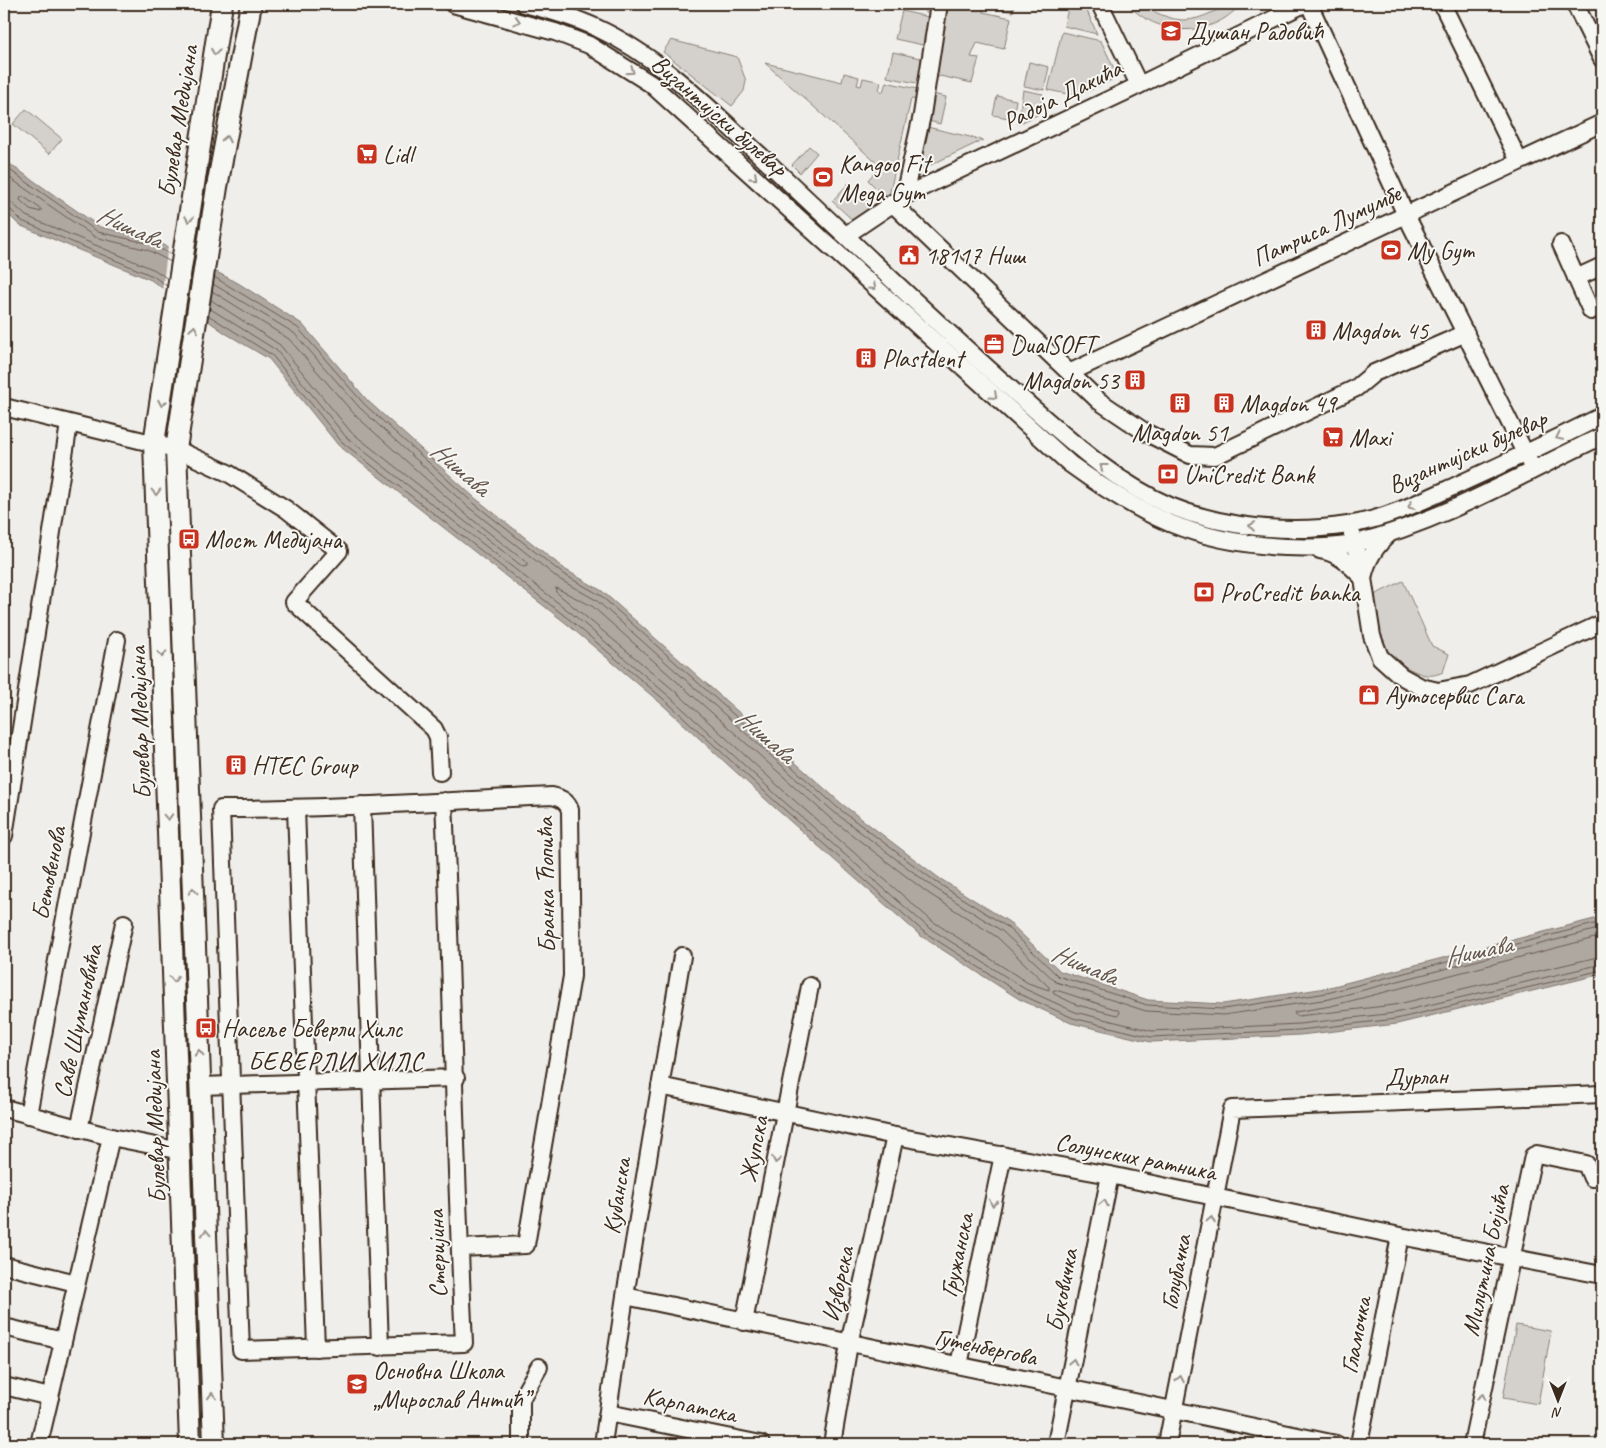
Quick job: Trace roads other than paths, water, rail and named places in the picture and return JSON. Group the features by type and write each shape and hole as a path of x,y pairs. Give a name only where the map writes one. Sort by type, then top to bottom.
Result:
{"main road":[{"name":"Булевар Медијана","path":"190,1444 181,1151 154,443 169,362 222,4"},
{"name":"Булевар Медијана","path":"214,1444 176,449 216,187 251,4"}],"street":[{"name":"Византијски булевар","path":"453,4 555,32 589,45 651,84 1070,464 1131,506 1211,538 1260,545 1310,548 1354,543 1420,523 1602,436"},
{"name":"Византијски булевар","path":"524,4 562,13 597,28 638,50 662,67 846,235 984,365 1075,445 1112,474 1140,491 1171,506 1216,521 1263,527 1316,528 1350,524 1412,506 1602,416"},
{"path":"940,4 922,115 898,200 1100,401 1145,432 1190,455 1215,456 1356,388 1374,373 1466,333"},
{"path":"1100,4 1139,85"},
{"name":"Радоја Дакића","path":"846,235 898,200 1304,4"},
{"path":"1309,4 1406,215 1534,470"},
{"path":"1442,4 1520,161"},
{"path":"1583,6 1602,59"},
{"name":"Патриса Лумумбе","path":"1071,372 1602,123"},
{"path":"1561,244 1591,311"},
{"path":"1576,278 1602,266"},
{"path":"4,407 176,449 228,473 286,508 339,551 294,602 434,729 438,737 440,772"},
{"path":"4,836 69,424"},
{"path":"1350,524 1363,578 1372,636 1380,657 1388,666 1410,682 1438,691 1470,685 1602,624"},
{"path":"1363,578 1366,562 1378,544 1389,533"},
{"path":"1310,548 1331,552 1345,559 1363,578"},
{"name":"Бетовенова","path":"28,1115 118,640"},
{"name":"Бранка Ћопића","path":"231,1086 221,809 296,809 552,796 565,802 570,810 572,976 526,1244 460,1248"},
{"name":"Стеријина","path":"231,1086 241,1350 464,1343 456,1078 444,801"},
{"path":"362,805 380,1347"},
{"path":"296,809 316,1348"},
{"name":"Саве Шумановића","path":"79,1129 124,923"},
{"name":"Кубанска","path":"603,1444 625,1296 682,956"},
{"name":"Жупска","path":"744,1322 810,986"},
{"path":"200,1086 456,1078"},
{"name":"Солунских ратника","path":"660,1086 895,1136 1110,1175 1400,1236 1602,1275"},
{"name":"Дурлан","path":"1232,1109 1602,1094"},
{"path":"4,1108 111,1137 181,1151"},
{"name":"Голубачка","path":"1167,1444 1232,1109"},
{"name":"Изворска","path":"832,1444 850,1344 895,1136"},
{"path":"39,1444 111,1137"},
{"name":"Милутина Бојића","path":"1472,1444 1533,1156 1537,1154 1586,1164 1590,1169 1592,1178"},
{"name":"Гружанска","path":"959,1365 1003,1155"},
{"name":"Буковичка","path":"1056,1444 1110,1175"},
{"name":"Гламочка","path":"1359,1444 1400,1236"},
{"path":"4,1265 76,1283"},
{"name":"Гутенбергова","path":"625,1296 1336,1444"},
{"path":"4,1327 63,1341"},
{"path":"521,1444 519,1438 521,1399 539,1367"},
{"path":"4,1386 50,1397"},
{"name":"Карпатска","path":"608,1413 761,1444"}],"water":[{"name":"Нишава","path":"4,160 100,227 152,239 238,283 302,324 368,401 475,498 566,570 602,591 842,804 939,878 1009,922 1060,971 1148,1000 1223,1004 1326,988 1602,917 1602,974 1397,1024 1300,1035 1151,1042 1071,1023 1019,999 921,936 774,807 664,706 567,624 338,445 269,359 225,333 151,280 19,225 4,210"}],"place":[{"name":"Душан Радовић","path":"1171,31"},
{"name":"Lidl","path":"367,154"},
{"name":"Kangoo Fit Mega Gym","path":"823,177"},
{"name":"My Gym","path":"1391,250"},
{"name":"18117 Ниш","path":"909,255"},
{"name":"Magdon 45","path":"1316,330"},
{"name":"DualSOFT","path":"994,344"},
{"name":"Plastdent","path":"866,358"},
{"name":"Magdon 53","path":"1135,380"},
{"name":"Magdon 51","path":"1180,403"},
{"name":"Magdon 49","path":"1224,403"},
{"name":"Maxi","path":"1333,437"},
{"name":"UniCredit Bank","path":"1168,474"},
{"name":"Мост Медијана","path":"189,539"},
{"name":"ProCredit banka","path":"1204,592"},
{"name":"Аутосервис Сага","path":"1369,695"},
{"name":"HTEC Group","path":"236,765"},
{"name":"Насеље Беверли Хилс","path":"206,1028"},
{"name":"Основна Школа „Мирослав Антић”","path":"357,1384"}],"district":[{"name":"БЕВЕРЛИ ХИЛС","path":"336,1061"}]}
